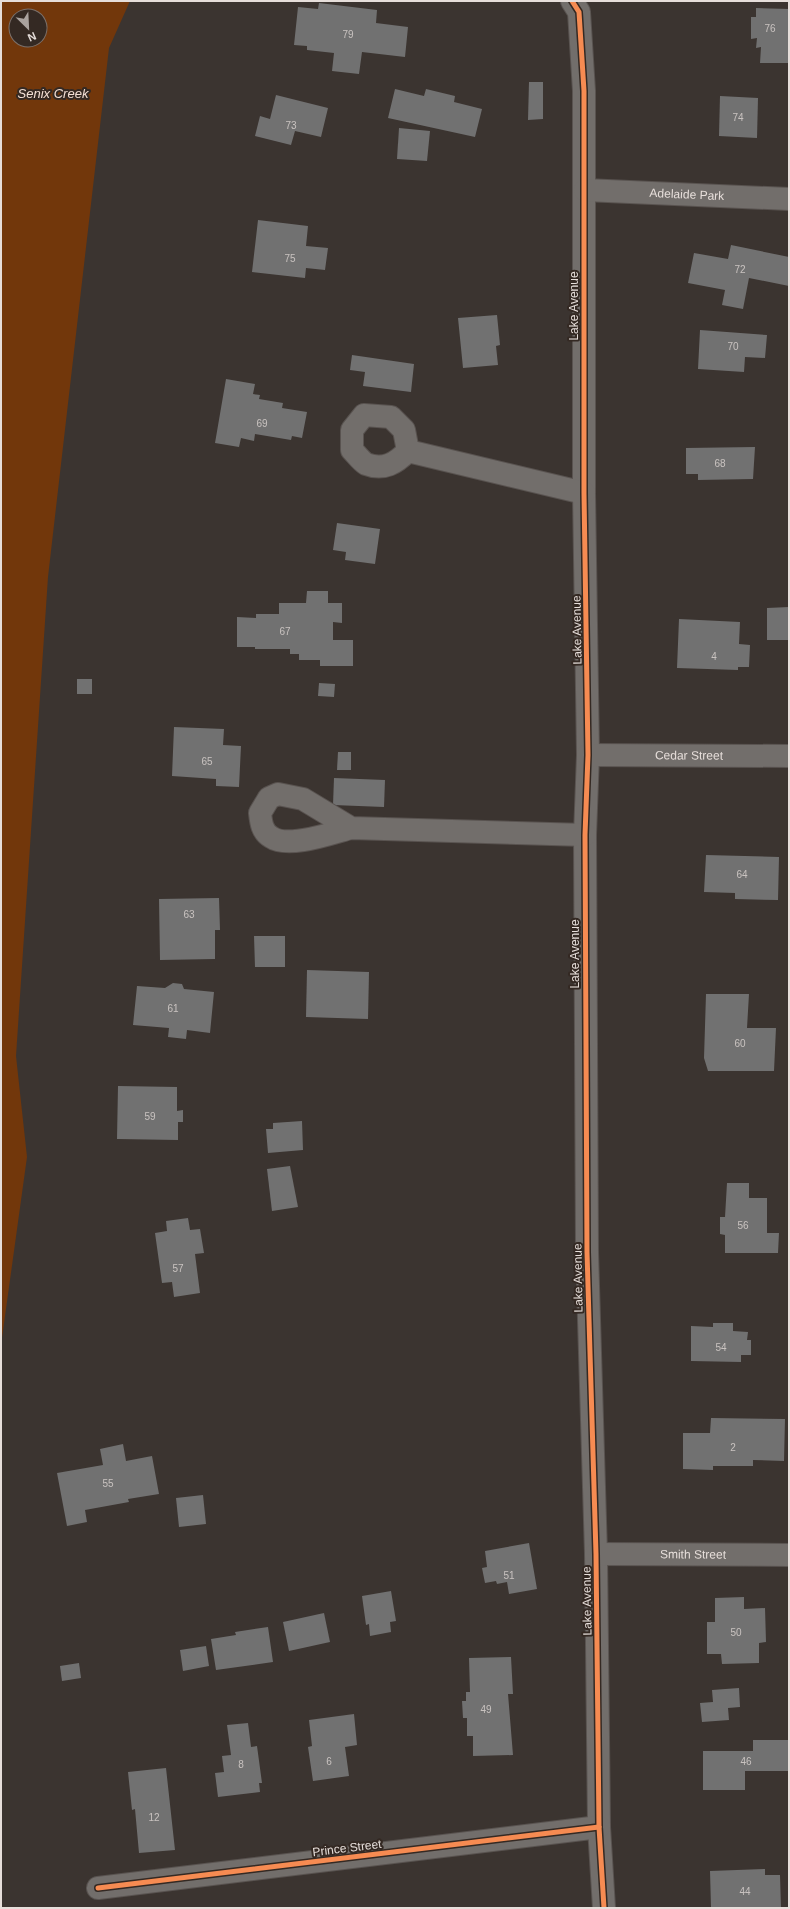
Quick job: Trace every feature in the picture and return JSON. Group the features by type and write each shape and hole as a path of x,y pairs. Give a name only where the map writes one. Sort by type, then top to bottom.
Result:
{"street":[{"name":"Lake Avenue","path":"572,1 579,12 584,91 584,493 588,755 585,835 587,1252 596,1554 599,1827 604,1908"},
{"name":"Adelaide Park","path":"584,190 789,200"},
{"path":"408,451 584,493"},
{"name":"Cedar Street","path":"588,755 789,756"},
{"path":"351,828 585,835"},
{"name":"Smith Street","path":"596,1554 789,1555"},
{"name":"Prince Street","path":"98,1888 599,1827"}],"water":[{"name":"Senix Creek","path":"1,1 130,1 109,48 48,577 16,1056 27,1157 1,1345"}],"building":[{"path":"319,3 377,10 376,23 408,27 405,57 362,52 359,74 332,71 334,53 307,50 307,46 294,45 298,7 318,9"},
{"path":"756,8 789,9 789,63 760,63 761,47 756,48 757,38 751,39 751,17 756,17"},
{"path":"529,82 543,82 543,119 528,120"},
{"path":"395,89 424,96 426,89 455,96 454,102 482,109 475,137 388,118"},
{"path":"276,95 328,108 321,137 295,131 291,145 255,136 260,116 270,119"},
{"path":"720,96 758,98 757,138 719,136"},
{"path":"399,128 430,131 427,161 397,159"},
{"path":"258,220 308,226 306,246 328,248 325,270 306,268 305,278 252,272"},
{"path":"731,245 789,257 789,286 749,278 743,309 722,305 725,290 688,283 694,253 728,259"},
{"path":"497,315 500,345 496,346 498,365 463,368 458,318"},
{"path":"700,330 767,335 765,358 745,357 744,372 698,369"},
{"path":"352,355 414,364 411,392 363,386 365,372 350,370"},
{"path":"226,379 255,384 253,394 260,395 259,399 283,403 282,408 307,412 302,438 292,436 291,440 255,434 254,441 241,438 239,447 215,443"},
{"path":"755,447 753,479 698,480 698,474 686,474 686,448"},
{"path":"337,523 380,529 375,564 345,560 346,552 333,550"},
{"path":"307,591 328,591 328,603 342,603 342,623 333,622 333,640 353,640 353,666 320,666 320,660 299,660 299,654 290,654 290,649 255,649 255,647 237,647 237,617 256,618 256,614 279,614 279,603 306,603"},
{"path":"789,607 789,640 767,640 767,608"},
{"path":"679,619 740,622 739,644 750,645 749,667 738,667 738,670 677,668"},
{"path":"77,679 92,679 92,694 77,694"},
{"path":"319,683 335,684 334,697 318,696"},
{"path":"174,727 224,729 223,745 241,746 239,787 216,786 216,779 172,776"},
{"path":"338,752 351,752 351,770 337,770"},
{"path":"334,778 385,780 384,807 333,805"},
{"path":"706,855 779,857 778,900 735,899 735,893 704,892"},
{"path":"219,898 220,930 215,930 215,959 160,960 159,899"},
{"path":"254,936 285,936 285,967 255,967"},
{"path":"307,970 369,972 368,1019 306,1017"},
{"path":"173,983 182,984 184,989 214,992 210,1033 187,1030 186,1039 168,1037 169,1028 133,1025 137,986 165,988"},
{"path":"706,994 749,994 747,1028 776,1028 774,1071 708,1071 704,1058"},
{"path":"118,1086 177,1087 177,1111 183,1110 183,1122 178,1122 178,1140 117,1139"},
{"path":"302,1121 303,1150 268,1153 266,1129 273,1129 273,1123"},
{"path":"290,1166 298,1207 272,1211 267,1169"},
{"path":"727,1183 749,1183 749,1198 767,1198 767,1233 779,1233 778,1253 725,1253 725,1235 720,1234 720,1217 725,1217"},
{"path":"188,1218 190,1230 200,1229 204,1253 195,1254 200,1293 174,1297 172,1282 162,1283 155,1233 167,1231 166,1221"},
{"path":"713,1323 733,1323 733,1331 748,1332 747,1340 751,1340 751,1355 741,1355 741,1362 691,1361 691,1326 713,1327"},
{"path":"711,1418 785,1419 784,1461 753,1460 753,1466 713,1466 713,1470 683,1469 683,1433 710,1433"},
{"path":"123,1444 126,1461 152,1456 159,1494 128,1499 129,1502 85,1510 87,1522 67,1526 57,1473 103,1465 100,1449"},
{"path":"203,1495 206,1524 179,1527 176,1498"},
{"path":"529,1543 537,1589 509,1594 507,1582 497,1584 496,1581 485,1583 482,1568 487,1567 485,1551"},
{"path":"391,1591 396,1621 390,1622 391,1632 370,1636 369,1624 366,1625 362,1596"},
{"path":"744,1597 744,1609 765,1608 766,1642 759,1643 759,1663 722,1664 721,1654 707,1654 707,1622 715,1622 715,1598"},
{"path":"324,1613 330,1642 289,1651 283,1622"},
{"path":"268,1627 273,1662 216,1670 211,1639 236,1635 235,1632"},
{"path":"206,1646 209,1666 183,1671 180,1650"},
{"path":"511,1657 513,1694 508,1694 513,1755 473,1756 473,1736 467,1736 467,1718 463,1718 462,1701 466,1701 466,1692 470,1692 469,1658"},
{"path":"79,1663 81,1678 62,1681 60,1666"},
{"path":"739,1688 740,1707 728,1708 729,1720 702,1722 700,1703 713,1702 712,1690"},
{"path":"354,1714 357,1745 345,1747 349,1776 313,1781 308,1747 312,1746 309,1720"},
{"path":"248,1723 251,1747 257,1746 262,1783 259,1783 260,1792 218,1797 215,1773 224,1772 222,1756 231,1755 227,1725"},
{"path":"753,1740 789,1740 788,1771 745,1771 745,1790 703,1790 703,1751 753,1751"},
{"path":"166,1768 175,1850 139,1853 135,1809 132,1810 128,1772"},
{"path":"765,1869 765,1875 780,1875 781,1908 711,1908 710,1871"}],"cycle path":[{"path":"572,1 579,12 584,91 584,493 588,755 585,835 587,1252 596,1554 599,1827 604,1908"},
{"path":"98,1888 599,1827"}]}
